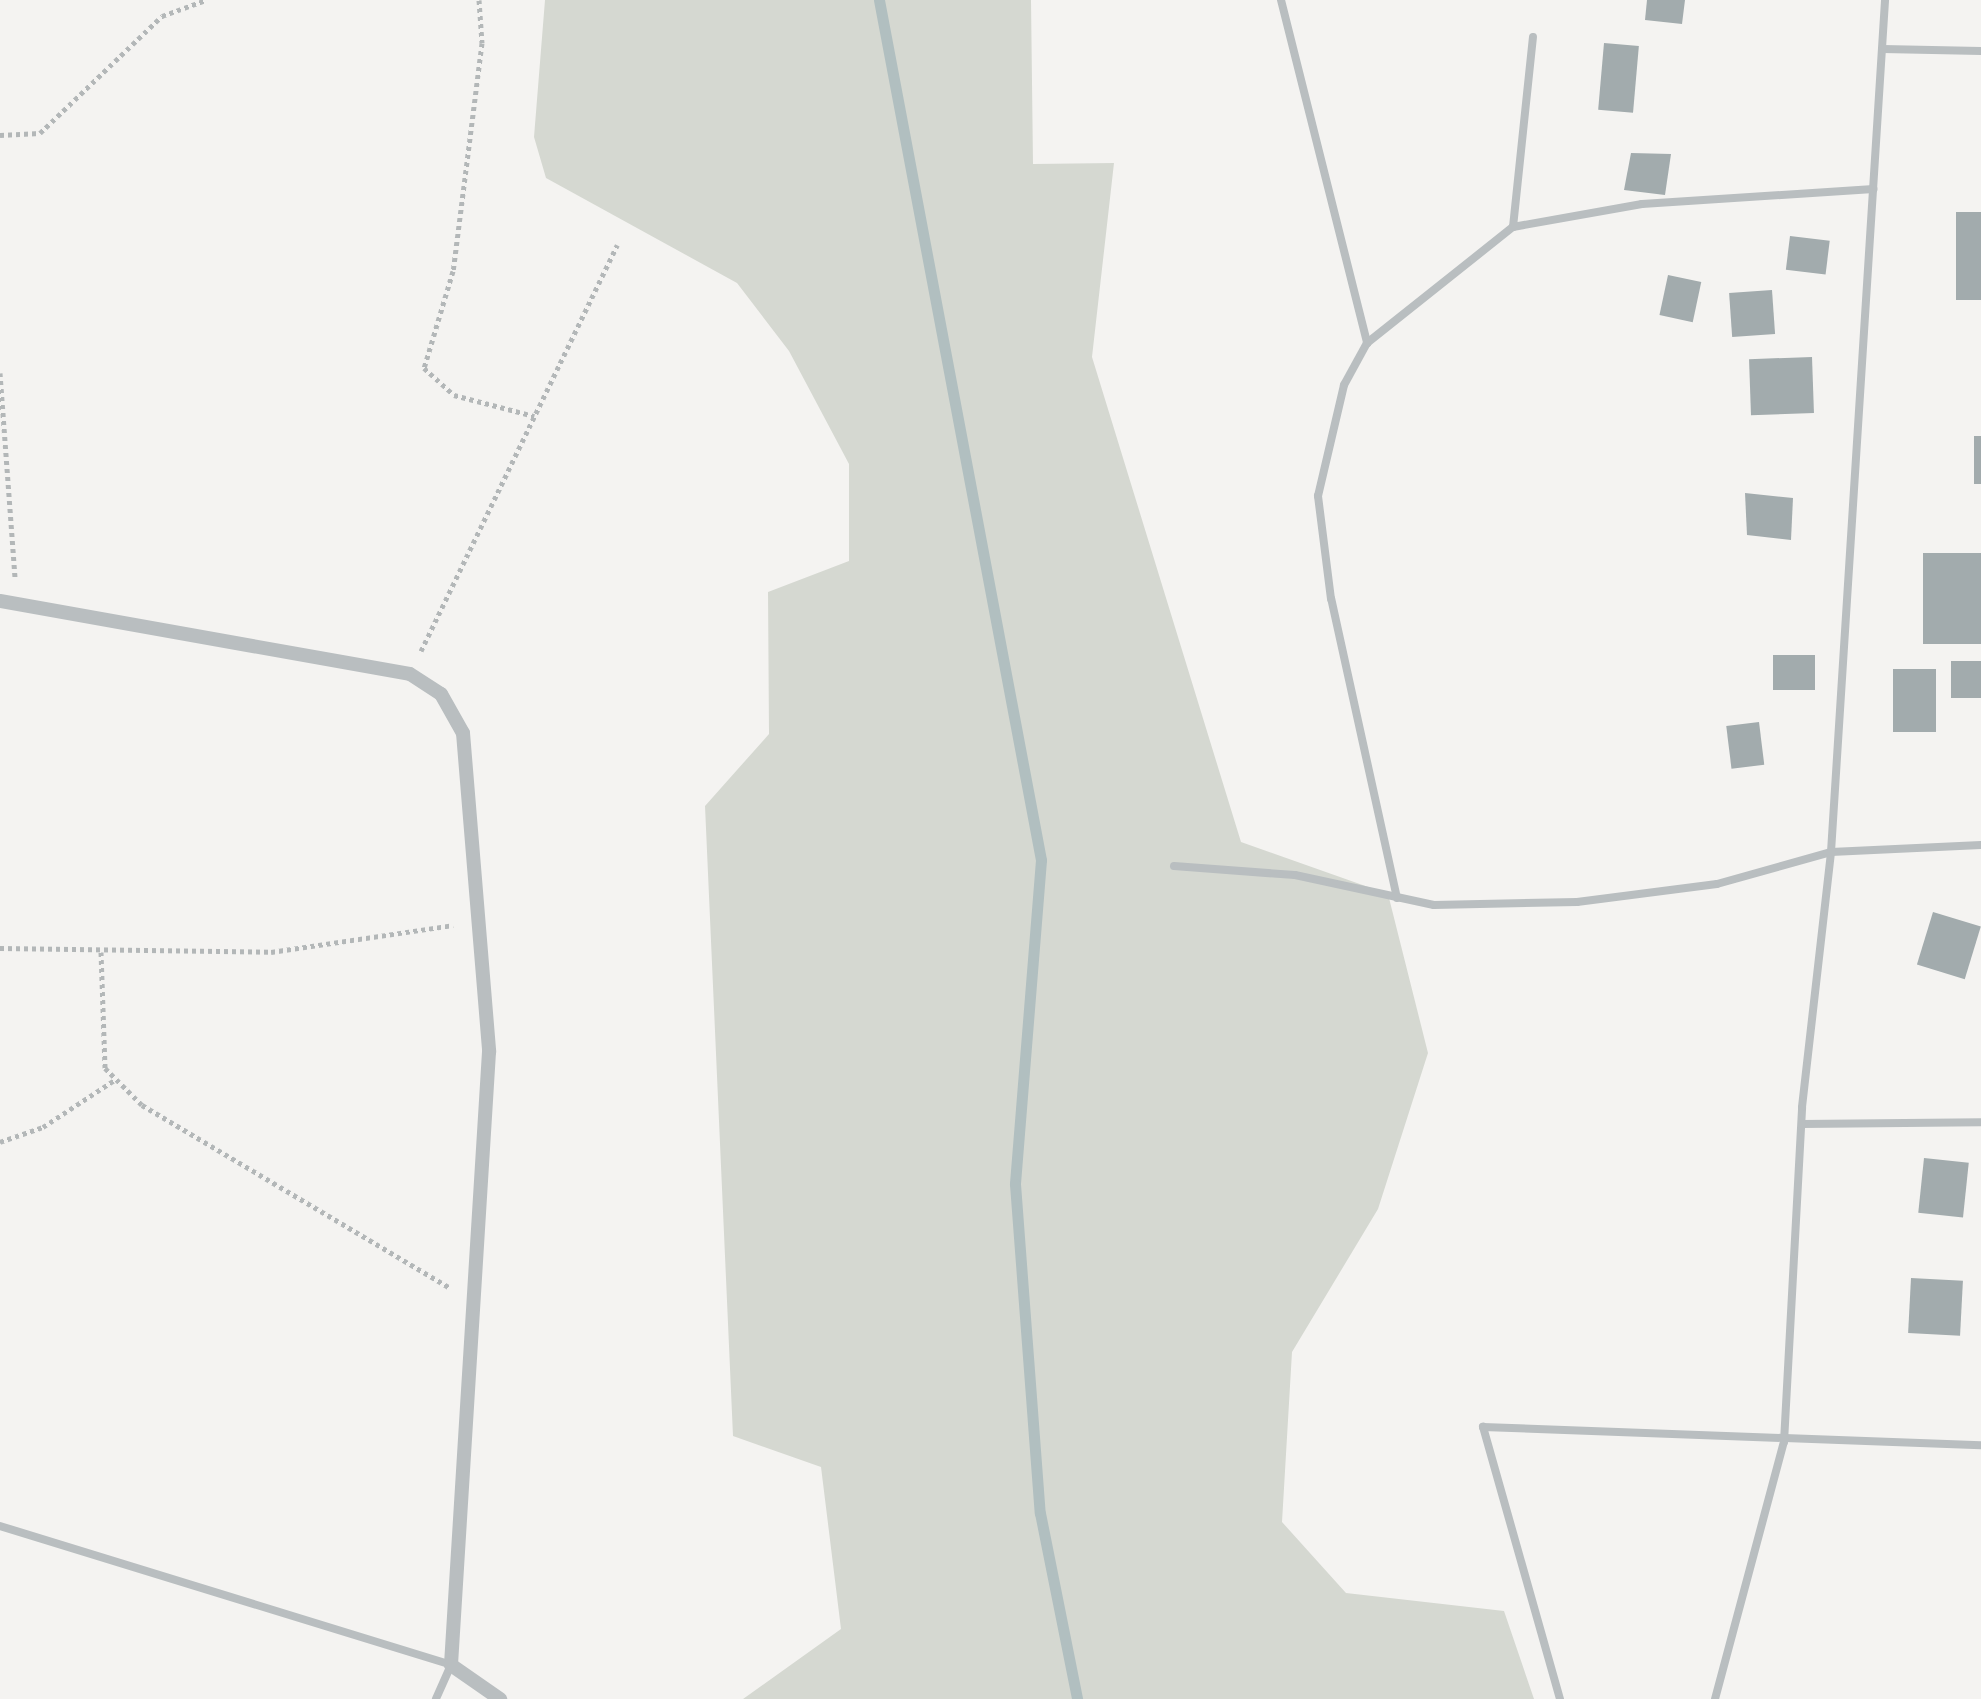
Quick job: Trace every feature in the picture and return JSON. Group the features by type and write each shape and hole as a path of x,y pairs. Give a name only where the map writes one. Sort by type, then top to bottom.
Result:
{"street":[{"path":"1281,0 1367,343"},
{"path":"1715,1699 1784,1442 1802,1124 1831,852 1885,0"},
{"path":"1513,227 1533,37"},
{"path":"1883,49 1981,51"},
{"path":"1397,898 1331,599 1318,496 1344,385 1367,343 1513,227 1642,204 1874,189"},
{"path":"7,602 410,674 441,694 463,733 489,1052 451,1665 436,1699"},
{"path":"1174,866 1295,875 1434,905 1577,902 1717,884 1831,852 1981,845"},
{"path":"1802,1124 1981,1122"},
{"path":"1560,1699 1483,1427 1784,1442 1981,1445"},
{"path":"0,1526 451,1665 500,1699"}],"path":[{"path":"0,135 40,133 162,16 206,0"},
{"path":"479,0 482,43 453,271 424,368 454,395 534,416"},
{"path":"410,674 617,245"},
{"path":"0,373 17,544 7,602"},
{"path":"0,948 101,952 271,952 478,922"},
{"path":"101,952 105,1068 142,1105 473,1302"},
{"path":"0,1142 43,1127 116,1079"}],"shaded area":[{"path":"545,0 1031,0 1033,164 1114,163 1092,357 1241,842 1388,894 1428,1053 1378,1209 1292,1352 1282,1522 1346,1593 1504,1611 1534,1699 743,1699 841,1629 821,1467 733,1436 705,806 769,734 768,592 849,561 849,464 789,351 737,283 546,178 534,137"}],"building":[{"path":"1647,0 1685,0 1682,24 1645,20"},
{"path":"1604,43 1639,46 1633,113 1598,110"},
{"path":"1631,153 1671,154 1665,195 1624,190"},
{"path":"1956,212 1981,212 1981,300 1956,300"},
{"path":"1790,236 1830,241 1826,275 1786,270"},
{"path":"1668,275 1701,282 1693,322 1659,315"},
{"path":"1772,290 1775,334 1732,337 1729,293"},
{"path":"1812,357 1814,413 1751,415 1749,359"},
{"path":"1974,436 1981,436 1981,484 1974,484"},
{"path":"1745,493 1793,498 1791,540 1747,535"},
{"path":"1923,553 1981,553 1981,644 1923,644"},
{"path":"1773,655 1815,655 1815,690 1773,690"},
{"path":"1951,661 1981,661 1981,698 1951,698"},
{"path":"1893,669 1936,669 1936,732 1893,732"},
{"path":"1759,722 1764,765 1731,769 1726,726"},
{"path":"1933,912 1981,927 1965,979 1917,965"},
{"path":"1924,1158 1969,1163 1963,1217 1918,1213"},
{"path":"1911,1278 1963,1281 1960,1336 1908,1333"}],"waterway":[{"path":"879,0 1041,860 1015,1184 1040,1513 1077,1699"}]}
